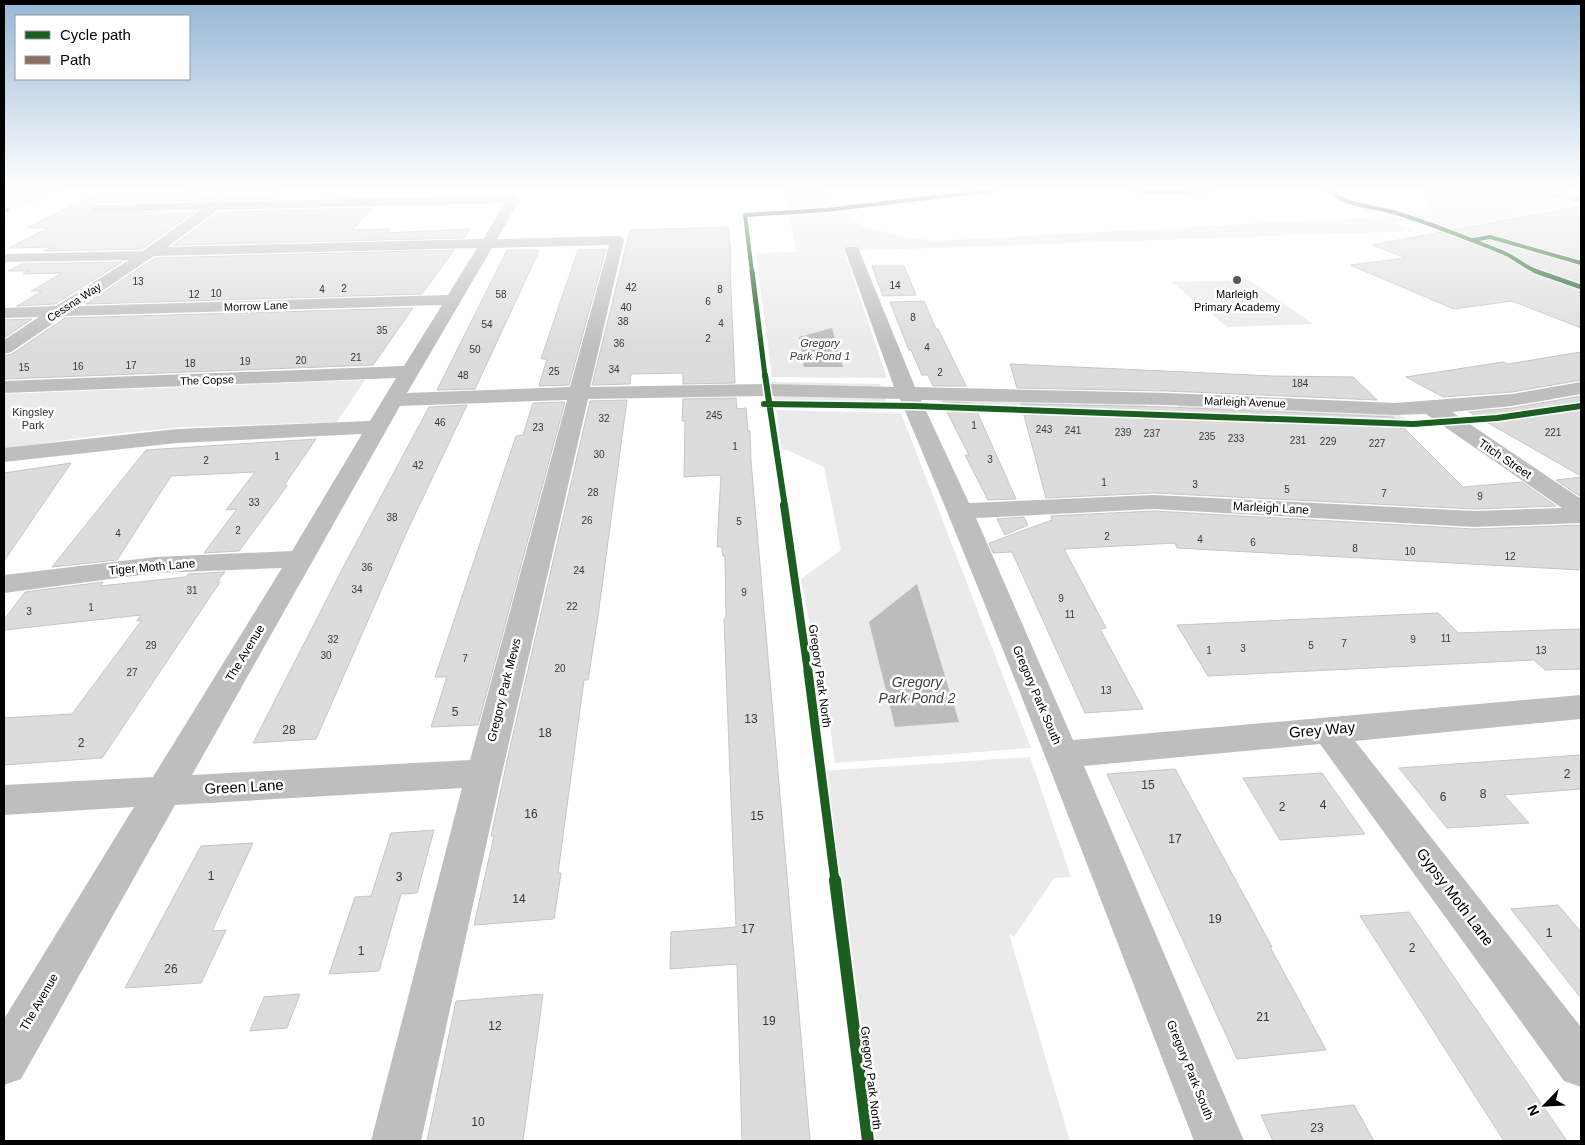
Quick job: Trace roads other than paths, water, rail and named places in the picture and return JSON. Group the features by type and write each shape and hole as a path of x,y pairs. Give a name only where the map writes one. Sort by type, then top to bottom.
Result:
{"street":[{"name":"Cessna Way","path":"4,348 162,243"},
{"name":"Gregory Park Mews","path":"486,244 505,243"},
{"name":"Gregory Park Mews","path":"396,1141 484,772 616,243"},
{"path":"7,256 486,244"},
{"name":"The Avenue","path":"4,1062 301,559 376,427 486,244"},
{"name":"Gregory Park South","path":"852,250 907,392 1062,754 1219,1141"},
{"name":"Morrow Lane","path":"4,313 451,300"},
{"name":"The Copse","path":"4,387 410,372"},
{"name":"Marleigh Avenue","path":"392,400 578,393 762,390 1167,399 1395,409 1512,400 1581,388"},
{"name":"Titch Street","path":"1430,407 1581,510"},
{"path":"4,455 176,436 376,427"},
{"name":"Marleigh Lane","path":"960,512 1154,502 1474,519 1581,515"},
{"name":"Tiger Moth Lane","path":"4,584 156,565 301,559"},
{"name":"Grey Way","path":"1062,754 1581,707"},
{"name":"Gypsy Moth Lane","path":"1328,730 1581,1064"},
{"name":"Green Lane","path":"4,800 484,772"}],"water":[{"name":"Gregory Park Pond 1","path":"832,328 843,367 804,367 799,337"},
{"name":"Gregory Park Pond 2","path":"917,584 959,722 895,727 869,622"}],"place":[{"name":"Marleigh Primary Academy","path":"1237,280"}],"park label":[{"name":"Kingsley Park","path":"33,418"}]}
